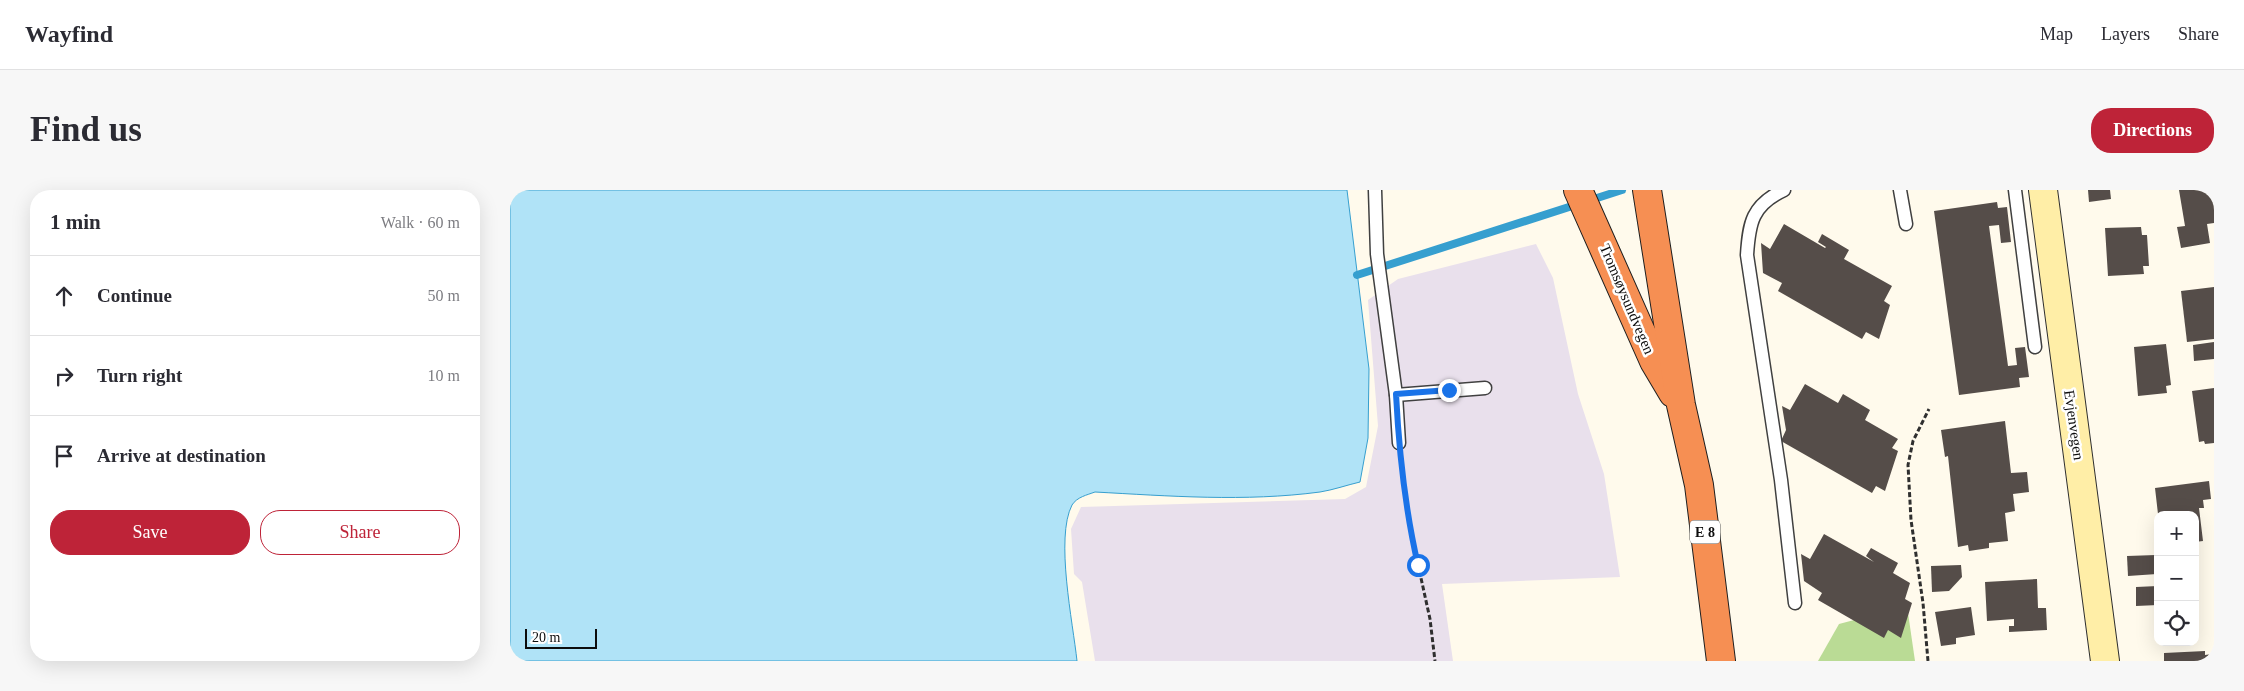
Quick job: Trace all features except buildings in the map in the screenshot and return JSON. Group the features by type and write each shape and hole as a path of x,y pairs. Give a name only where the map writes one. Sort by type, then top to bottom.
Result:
{"highway":[{"name":"Tromsøysundvegen","path":"1578,190 1654,361 1681,405"},
{"name":"Tromsøysundvegen","path":"1647,190 1681,405 1699,485 1721,661"}],"street":[{"name":"Evjenvegen","path":"2043,190 2105,661"}],"lane":[{"path":"1375,190 1377,254 1396,394 1399,443"},
{"path":"1784,190 1773,195 1754,214 1749,228 1748,256 1781,480 1795,603"},
{"path":"1900,190 1906,224"},
{"path":"2015,190 2036,347"},
{"path":"1396,394 1485,388"}],"path":[{"path":"1928,661 1923,603 1912,520 1908,465 1913,441 1929,409"},
{"path":"1399,443 1410,528 1430,619 1436,661"}],"shaded area":[{"path":"1536,244 1553,278 1578,394 1604,474 1620,577 1442,584 1453,661 1095,661 1082,582 1074,574 1071,529 1081,507 1345,499 1366,487 1378,426 1368,300 1398,279"}],"green space":[{"path":"1907,606 1915,661 1818,661 1839,624"}],"water":[{"path":"510,190 1347,190 1369,369 1368,438 1360,482 1320,492 1264,497 1207,497 1095,492 1079,498 1072,505 1067,520 1065,538 1067,581 1077,661 510,661"}],"waterway":[{"path":"1357,275 1622,190"}],"route":[{"path":"1418,565 1410,528 1401,461 1396,394 1449,390"}]}
